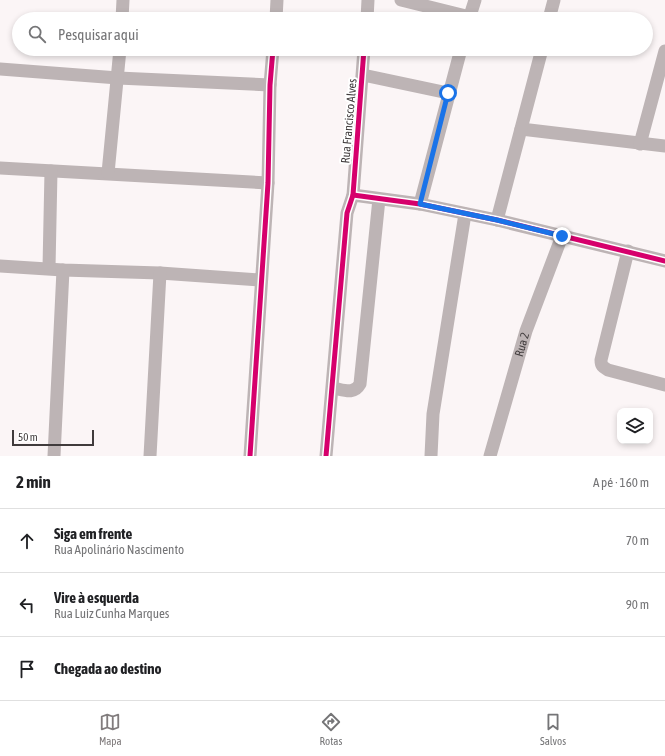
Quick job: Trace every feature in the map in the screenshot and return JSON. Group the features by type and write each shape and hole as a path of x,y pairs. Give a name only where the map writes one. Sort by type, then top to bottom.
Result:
{"street":[{"path":"122,12 123,0"},
{"path":"276,12 277,0"},
{"path":"367,12 368,0"},
{"path":"401,0 446,12"},
{"path":"471,12 475,0"},
{"path":"551,12 554,0"},
{"path":"640,144 665,51"},
{"path":"108,173 120,56"},
{"path":"250,456 268,183 270,85 272,56"},
{"name":"Rua Francisco Alves","path":"326,456 347,213 353,195 364,56"},
{"path":"420,204 458,56"},
{"path":"497,220 540,56"},
{"path":"0,69 118,78 270,85"},
{"path":"363,75 448,93"},
{"path":"521,129 665,146"},
{"path":"0,168 268,183"},
{"path":"49,268 51,171"},
{"path":"353,195 420,204 497,220 665,261"},
{"path":"333,388 350,392 355,390 360,384 379,199"},
{"path":"431,456 433,414 465,214"},
{"name":"Rua 2","path":"490,456 526,331 562,236"},
{"path":"628,252 601,365 603,368 608,370 665,384"},
{"path":"0,266 62,270 160,273 261,280"},
{"path":"54,456 62,270"},
{"path":"150,456 160,273"}],"cycle path":[{"path":"250,456 268,183 270,85 272,56"},
{"path":"326,456 347,213 353,195 363,56"},
{"path":"353,195 420,204 497,220 665,261"}],"route":[{"path":"448,93 420,204 497,220 562,236"}]}
